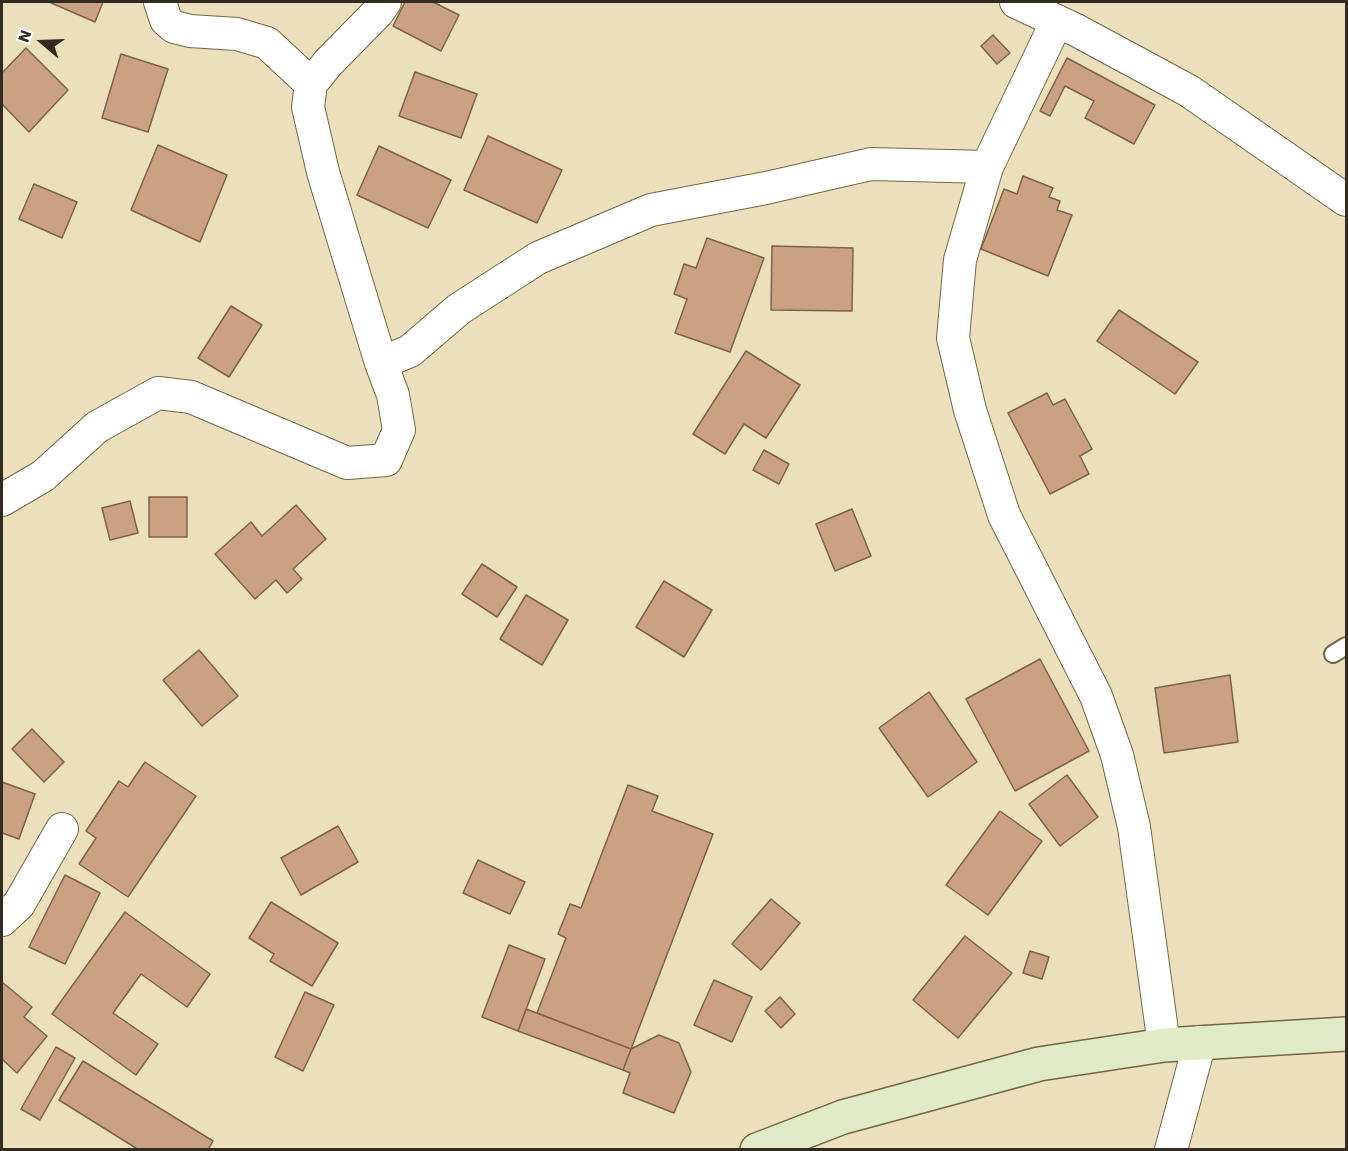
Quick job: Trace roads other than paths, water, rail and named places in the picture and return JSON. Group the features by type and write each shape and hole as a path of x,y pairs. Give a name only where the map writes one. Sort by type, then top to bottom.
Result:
{"main road":[{"path":"757,1149 843,1117 1039,1064 1164,1045 1347,1034"}],"street":[{"path":"160,2 166,20 174,27 190,31 237,34 267,43 311,84"},
{"path":"2,500 43,476 97,428 158,393 191,398 347,463 386,460 399,430 393,395 381,363 323,172 308,107 311,84 385,2"},
{"path":"1016,2 1057,21 1189,91 1347,200"},
{"path":"1057,21 987,167 960,260 953,338 970,410 1004,514 1096,696 1118,755 1134,827 1164,1045"},
{"path":"381,363 410,351 459,309 538,258 651,210 766,188 871,164 987,167"},
{"path":"2,920 19,904 62,829"},
{"path":"1171,1149 1200,1042"}]}
